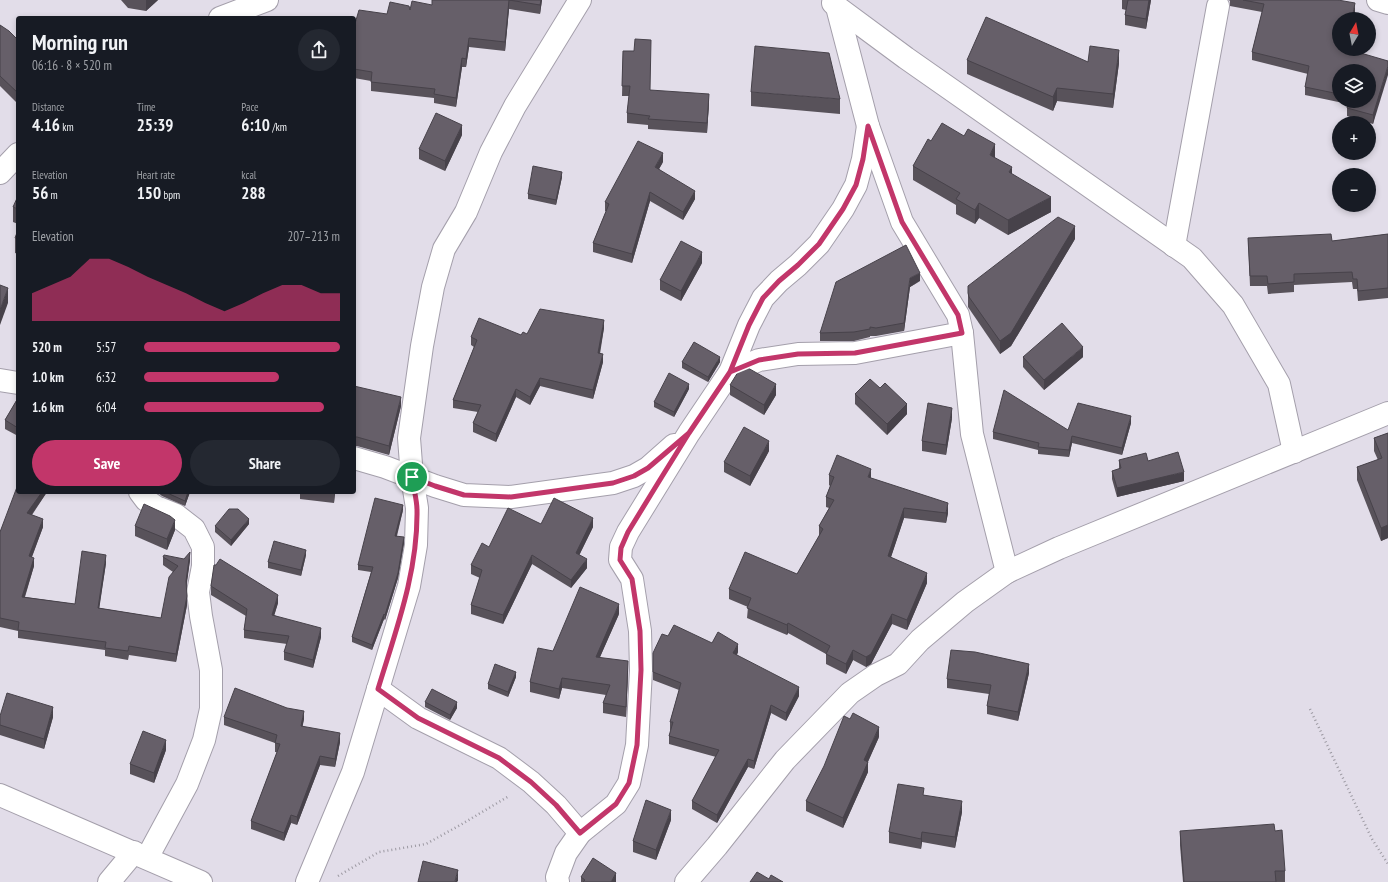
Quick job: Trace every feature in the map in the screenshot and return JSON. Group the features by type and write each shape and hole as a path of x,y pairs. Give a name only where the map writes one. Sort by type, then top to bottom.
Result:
{"street":[{"path":"225,16 267,0"},
{"path":"307,882 353,772 409,586 416,545 417,508 412,477 409,438 414,393 433,286 444,249 466,212 491,152 512,113 580,0"},
{"path":"1378,0 1388,3"},
{"path":"834,4 868,126 902,222 958,315 962,333 972,434 1007,572"},
{"path":"834,4 919,67 1192,258 1233,305 1279,384 1294,452"},
{"path":"1174,246 1218,6"},
{"path":"558,882 557,878 566,852 580,833 616,804 629,783 637,745 641,670 640,631 632,579 620,560 621,548 628,532 689,433 730,372 749,325 763,298 819,244 843,209 856,185 863,159 868,126"},
{"path":"0,173 16,156"},
{"path":"730,372 759,360 798,354 855,353 962,333"},
{"path":"0,380 16,383"},
{"path":"686,882 718,846 785,760 850,693 876,675 898,664 920,640 965,602 1007,572 1059,548 1388,412"},
{"path":"356,459 385,467 435,486 464,495 511,497 613,483 634,476 648,468 689,433"},
{"path":"109,882 141,855 187,784 204,740 211,709 211,670 198,592 203,566 203,547 194,529 176,515 156,507 146,500 142,494"},
{"path":"378,689 418,718 499,758 531,782 556,805 580,833"},
{"path":"0,795 201,882"}],"path":[{"path":"1310,709 1372,839 1388,864"},
{"path":"334,878 379,852 426,844 531,782"}],"building":[{"path":"432,0 509,0 505,42 469,38 466,59 462,58 456,98 434,94 435,89 371,82 372,72 356,69 356,20 359,10 387,14 390,2 409,6 410,10 412,1 432,5"},
{"path":"509,0 541,0 540,5"},
{"path":"1128,0 1149,0 1146,19 1125,15"},
{"path":"1243,0 1338,0 1355,3 1353,12 1332,12 1332,56 1371,56 1388,61 1388,66 1376,105 1376,64 1332,64 1332,93 1305,87 1309,66 1252,52 1264,4"},
{"path":"986,17 1088,62 1090,46 1119,50 1113,94 1057,88 1053,97 967,60"},
{"path":"0,25 16,38 16,91 0,76"},
{"path":"635,39 651,40 650,90 709,94 707,123 648,119 650,116 627,113 630,86 622,86 623,51 634,51"},
{"path":"755,46 829,53 840,99 751,92"},
{"path":"1347,108 1375,108 1373,115"},
{"path":"436,113 462,125 445,161 419,149"},
{"path":"942,123 964,136 968,129 995,144 990,155 1012,167 1009,172 1051,197 1008,220 979,203 975,210 956,199 960,193 913,166 928,139 931,141"},
{"path":"638,141 663,153 655,167 695,191 683,212 650,192 632,254 593,243 609,204 605,202"},
{"path":"533,166 562,172 556,200 528,194"},
{"path":"16,200 16,208 13,207"},
{"path":"1058,217 1075,226 1011,333 1000,341 969,297 968,286"},
{"path":"1331,234 1332,241 1388,234 1388,288 1358,291 1357,279 1353,279 1352,272 1294,274 1294,282 1268,284 1267,276 1250,276 1248,238"},
{"path":"681,241 702,252 681,291 660,280"},
{"path":"906,245 920,273 910,278 904,323 876,328 870,327 870,329 854,332 820,333 836,282"},
{"path":"0,285 8,288 0,310"},
{"path":"540,309 604,320 598,353 603,354 593,390 540,378 530,397 516,389 496,434 473,423 481,405 453,400 477,340 471,337 479,318 521,335 523,332 527,334"},
{"path":"1062,323 1083,347 1044,380 1023,357"},
{"path":"694,342 720,357 708,377 682,362"},
{"path":"748,368 776,384 764,405 730,385 738,372"},
{"path":"669,373 689,384 674,412 654,402"},
{"path":"870,379 880,388 885,383 907,404 887,424 855,394"},
{"path":"356,386 401,397 389,446 357,437"},
{"path":"1004,390 1068,430 1078,403 1131,416 1122,448 1072,436 1069,450 1038,447 1039,443 993,432"},
{"path":"16,401 16,427 5,420"},
{"path":"928,403 952,408 946,445 922,441"},
{"path":"744,427 769,441 750,476 724,462"},
{"path":"1388,433 1388,525 1381,528 1357,467 1382,458 1374,438"},
{"path":"1178,452 1184,472 1117,488 1112,471 1121,468 1119,460 1146,453 1148,461"},
{"path":"837,455 871,469 868,477 948,503 946,513 904,508 888,556 927,573 907,620 892,614 871,654 866,657 853,650 846,664 826,654 830,646 788,623 787,625 747,608 751,598 729,589 745,552 797,574 823,529 819,526 834,500 826,497 834,477 829,475"},
{"path":"16,490 16,494 41,494 27,513 43,519 29,556 34,558 22,597 75,604 82,551 106,555 98,608 161,618 169,577 178,566 163,557 164,555 184,559 190,552 186,581 187,596 176,654 129,646 128,651 105,648 106,642 18,630 19,622 0,618 0,532"},
{"path":"169,494 187,494 185,501"},
{"path":"375,498 403,505 395,536 404,537 398,573 385,615 384,614 372,645 352,637 373,567 358,565"},
{"path":"554,498 593,518 576,553 587,559 571,580 532,555 503,615 471,605 482,570 471,565 482,543 489,547 508,508 541,524"},
{"path":"144,504 170,516 175,520 167,539 135,526"},
{"path":"229,509 238,509 249,519 231,540 215,526"},
{"path":"274,541 306,550 301,570 268,562"},
{"path":"220,559 278,595 272,615 321,628 313,660 284,652 289,636 244,630 247,609 211,586 214,565 216,565"},
{"path":"580,587 619,604 596,657 628,661 626,707 603,703 610,685 562,678 559,689 530,682 538,648 553,651"},
{"path":"674,625 712,643 718,632 738,644 733,653 799,687 786,713 771,705 754,761 748,759 717,815 692,801 719,750 669,736 673,722 670,722 681,683 653,672 653,653 662,634 668,636"},
{"path":"951,650 975,652 1029,664 1018,712 987,706 991,685 947,679"},
{"path":"495,664 516,672 508,692 488,684"},
{"path":"235,688 287,708 304,711 301,726 340,733 335,759 320,756 297,817 291,815 284,833 251,821 280,744 275,743 277,735 224,717"},
{"path":"432,689 457,702 450,715 425,702"},
{"path":"7,693 53,707 44,739 0,725 0,716"},
{"path":"853,713 879,727 864,760 868,762 843,818 806,801 824,766 844,716 850,719"},
{"path":"143,731 166,740 154,773 130,764"},
{"path":"898,784 924,788 923,795 962,801 955,837 922,832 921,839 889,832"},
{"path":"646,800 671,810 656,850 633,841"},
{"path":"1274,824 1275,831 1282,830 1285,871 1275,871 1276,882 1184,882 1180,831"},
{"path":"593,858 616,873 611,882 583,882 585,880 581,877"},
{"path":"423,861 458,870 455,881 457,882 418,882"},
{"path":"757,872 769,879 771,875 783,882 750,882"}],"route":[{"path":"412,477 417,508 416,545 409,586 378,689 418,718 499,758 531,782 556,805 580,833 616,804 629,783 637,745 641,670 640,631 632,579 620,560 621,548 628,532 658,483 689,433 730,372 759,360 798,354 855,353 962,333 958,315 902,222 868,126 863,159 856,185 843,209 819,244 763,298 749,325 730,372 709,402 689,433 648,468 634,476 613,483 511,497 464,495 412,477"}]}
